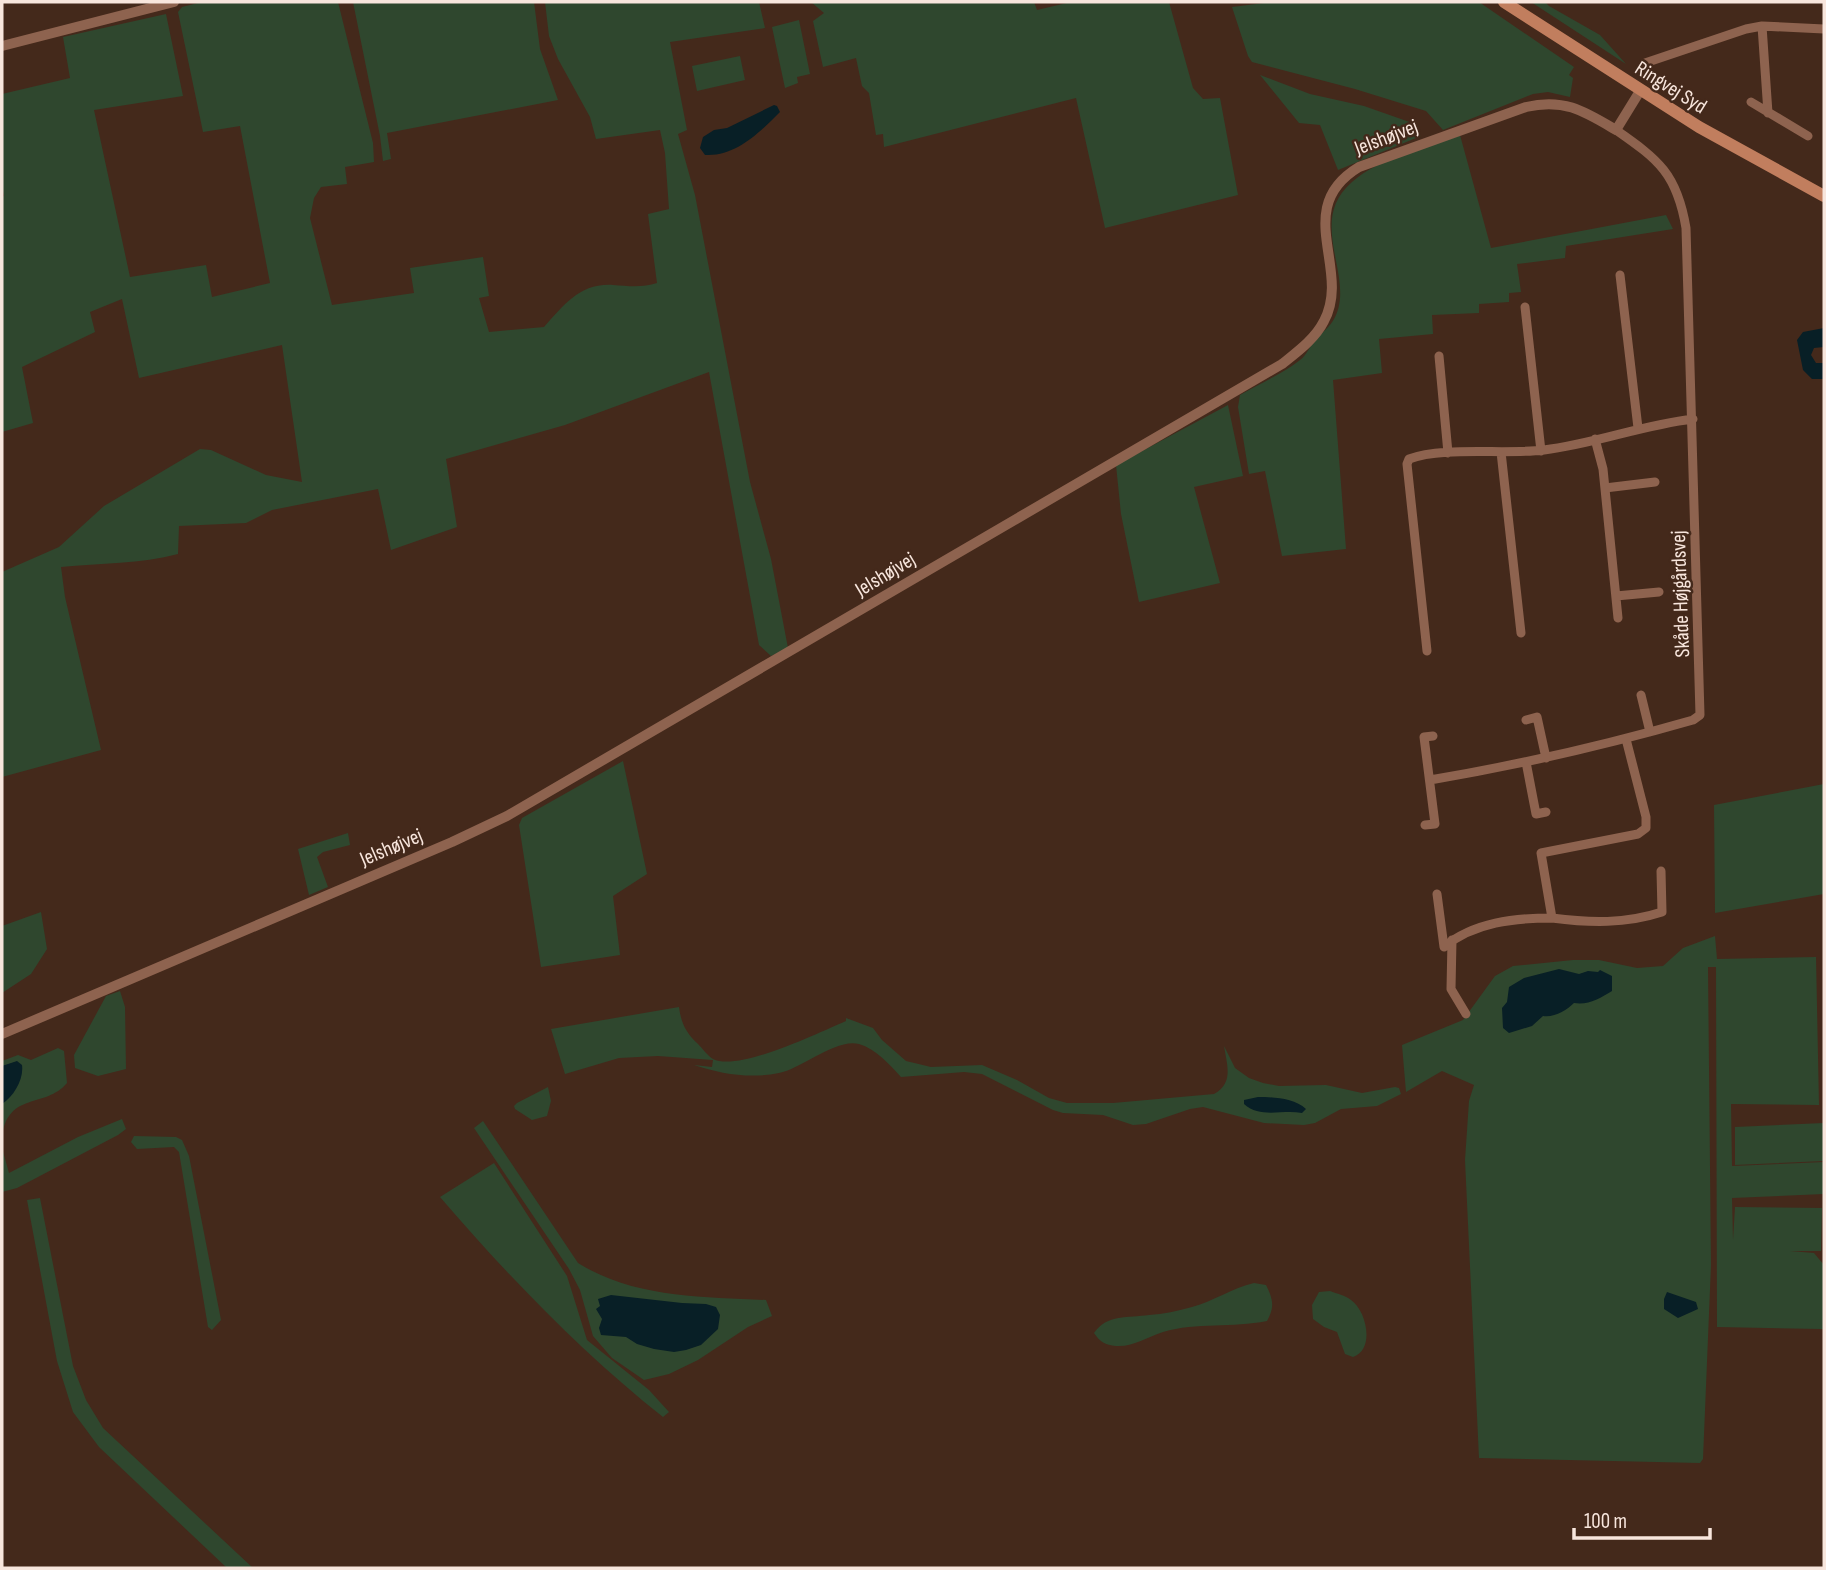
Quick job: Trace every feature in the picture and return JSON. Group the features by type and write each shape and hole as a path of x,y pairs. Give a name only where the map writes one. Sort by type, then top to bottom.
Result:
{"main road":[{"name":"Ringvej Syd","path":"1504,2 1699,127 1824,196"}],"street":[{"path":"2,46 174,2"},
{"path":"1644,63 1746,29 1762,26 1824,29"},
{"path":"1762,26 1768,113"},
{"path":"1616,131 1640,91"},
{"name":"Jelshøjvej","path":"2,1034 508,816 1282,363 1299,351 1324,323 1331,295 1324,232 1326,208 1335,190 1349,173 1359,167 1546,102 1580,110 1616,131"},
{"path":"1751,102 1808,136"},
{"name":"Skåde Højgårdsvej","path":"1430,780 1546,758 1626,739 1693,720 1700,715 1686,228 1681,201 1667,173 1652,155 1616,131"},
{"path":"1620,275 1638,428"},
{"path":"1525,307 1541,451"},
{"path":"1439,356 1448,453"},
{"path":"1427,651 1407,464 1409,459 1414,456 1448,453 1541,451 1569,447 1638,428 1693,419"},
{"path":"1595,439 1605,488 1618,618"},
{"path":"1501,452 1521,633"},
{"path":"1605,488 1655,482"},
{"name":"Skåde Højgårdsvej","path":"1616,596 1659,592"},
{"path":"1642,695 1650,732"},
{"path":"1526,720 1537,718 1546,758"},
{"path":"1425,825 1435,824 1424,737 1433,736"},
{"path":"1552,918 1541,853 1638,834 1646,828 1646,817 1626,739"},
{"path":"1526,762 1536,814 1546,812"},
{"path":"1437,894 1444,947 1452,940 1476,929 1507,921 1552,918 1606,922 1642,918 1662,912 1661,871"},
{"path":"1452,940 1451,989 1466,1014"}],"green space":[{"path":"202,2 338,2 373,143 374,162 345,167 347,184 321,187 314,198 310,218 332,305 414,293 410,268 483,257 489,296 479,298 489,332 544,327 574,297 601,285 640,286 657,283 648,214 669,209 665,153 660,130 596,139 590,117 558,59 549,36 545,2 759,2 765,28 670,42 687,130 678,134 695,195 750,482 771,559 788,648 771,656 759,645 709,372 565,425 446,459 457,527 391,550 378,489 272,510 246,523 179,526 178,554 135,561 61,567 65,597 101,750 2,777 2,572 59,547 104,506 200,449 211,450 266,475 302,482 282,345 139,378 122,299 90,312 95,332 22,367 33,423 2,432 2,94 70,78 63,37 166,14 183,96 94,110 130,277 206,265 212,297 270,283 240,126 203,132 178,12 182,7"},
{"path":"353,2 534,2 540,49 558,100 387,133 391,159 383,161"},
{"path":"811,2 1034,2 1037,10 1071,2 1169,2 1193,88 1203,99 1220,98 1238,195 1105,228 1076,98 884,147 883,134 876,135 869,93 862,86 856,58 823,67 813,21 824,13"},
{"path":"1273,2 1479,2 1574,67 1569,75 1573,78 1570,97 1548,92 1533,94 1443,130 1426,111 1252,62 1232,7"},
{"path":"1531,2 1545,2 1600,35 1626,64"},
{"path":"799,20 810,74 797,77 798,83 785,88 772,27"},
{"path":"740,56 745,80 697,91 692,66"},
{"path":"1260,75 1310,94 1364,106 1418,125 1421,136 1338,170 1320,125 1299,123"},
{"path":"1460,135 1491,248 1666,215 1673,229 1566,246 1565,258 1517,264 1521,292 1509,293 1509,302 1479,304 1479,313 1432,315 1433,334 1379,339 1382,373 1333,380 1346,549 1282,556 1265,471 1249,474 1238,407 1240,395 1300,360 1334,319 1340,286 1332,232 1333,215 1339,198 1352,182 1376,166"},
{"path":"1228,405 1243,476 1194,487 1220,583 1139,602 1121,514 1116,465"},
{"path":"623,761 647,874 613,896 620,955 541,967 519,825 522,818"},
{"path":"1824,784 1824,894 1715,913 1714,805"},
{"path":"348,833 350,845 323,852 317,857 328,887 309,895 298,849"},
{"path":"41,912 47,949 31,974 2,993 2,926"},
{"path":"1715,936 1717,959 1816,957 1819,1105 1731,1104 1732,1166 1824,1162 1824,1194 1732,1198 1733,1240 1735,1207 1822,1208 1821,1251 1790,1251 1814,1253 1824,1265 1824,1330 1717,1327 1716,967 1708,967 1711,1265 1703,1459 1700,1463 1479,1458 1465,1160 1469,1101 1474,1085 1442,1071 1406,1092 1402,1045 1463,1020 1495,976 1513,966 1599,960 1637,968 1663,966 1683,948"},
{"path":"120,991 125,1007 126,1069 98,1076 75,1068 74,1055 106,996"},
{"path":"679,1007 687,1032 713,1059 725,1062 760,1056 780,1049 846,1021 846,1018 873,1028 882,1040 906,1061 931,1067 982,1065 1049,1098 1067,1103 1113,1103 1214,1094 1227,1079 1224,1046 1235,1068 1249,1078 1263,1083 1279,1086 1326,1085 1362,1093 1395,1087 1399,1088 1401,1094 1377,1106 1341,1109 1315,1123 1304,1125 1264,1123 1203,1107 1146,1124 1133,1125 1103,1115 1053,1110 982,1074 964,1072 901,1077 871,1049 850,1043 829,1049 788,1070 768,1075 725,1073 694,1065 712,1067 713,1060 658,1056 619,1058 565,1074 551,1029"},
{"path":"58,1048 64,1051 67,1083 49,1096 29,1102 12,1112 2,1136 2,1061 18,1055 31,1060"},
{"path":"548,1087 551,1101 547,1116 532,1120 515,1109 517,1103"},
{"path":"122,1119 126,1129 118,1135 17,1188 2,1192 2,1148 9,1173 78,1137"},
{"path":"483,1121 578,1263 622,1283 669,1294 766,1300 772,1316 748,1327 698,1360 669,1374 644,1380 612,1358 593,1336 580,1290 569,1269 474,1128"},
{"path":"1824,1123 1824,1161 1735,1165 1735,1127"},
{"path":"134,1136 176,1137 182,1140 189,1156 221,1320 212,1330 208,1327 179,1152 174,1147 137,1149 131,1142"},
{"path":"494,1163 567,1276 587,1340 649,1390 669,1412 663,1417 604,1367 546,1312 440,1197"},
{"path":"40,1198 73,1366 86,1400 103,1428 253,1568 227,1568 99,1447 73,1412 57,1361 27,1200"},
{"path":"1254,1283 1266,1285 1270,1295 1272,1307 1267,1321 1176,1329 1123,1346 1106,1344 1094,1333 1112,1320 1187,1308"},
{"path":"1330,1291 1357,1305 1364,1321 1364,1347 1353,1357 1345,1354 1337,1332 1313,1319 1312,1305 1319,1292"}],"water":[{"path":"774,105 780,112 756,135 737,148 716,155 705,155 700,148 703,137 714,130 727,128"},
{"path":"1824,328 1824,347 1814,348 1811,355 1816,363 1824,363 1824,379 1812,379 1803,370 1797,340 1803,332"},
{"path":"1559,969 1579,974 1600,970 1612,976 1612,991 1589,1002 1574,1003 1556,1015 1543,1016 1532,1026 1509,1033 1503,1028 1502,1008 1507,1002 1509,987 1524,978"},
{"path":"17,1061 22,1065 20,1081 2,1104 2,1066"},
{"path":"1258,1097 1289,1100 1306,1109 1302,1113 1265,1112 1251,1109 1244,1104 1244,1100"},
{"path":"1667,1292 1696,1302 1698,1309 1678,1318 1664,1309"},
{"path":"611,1295 716,1307 720,1315 718,1329 701,1345 674,1352 637,1344 626,1337 601,1335 599,1328 602,1319 596,1309 600,1306 598,1299"}]}
